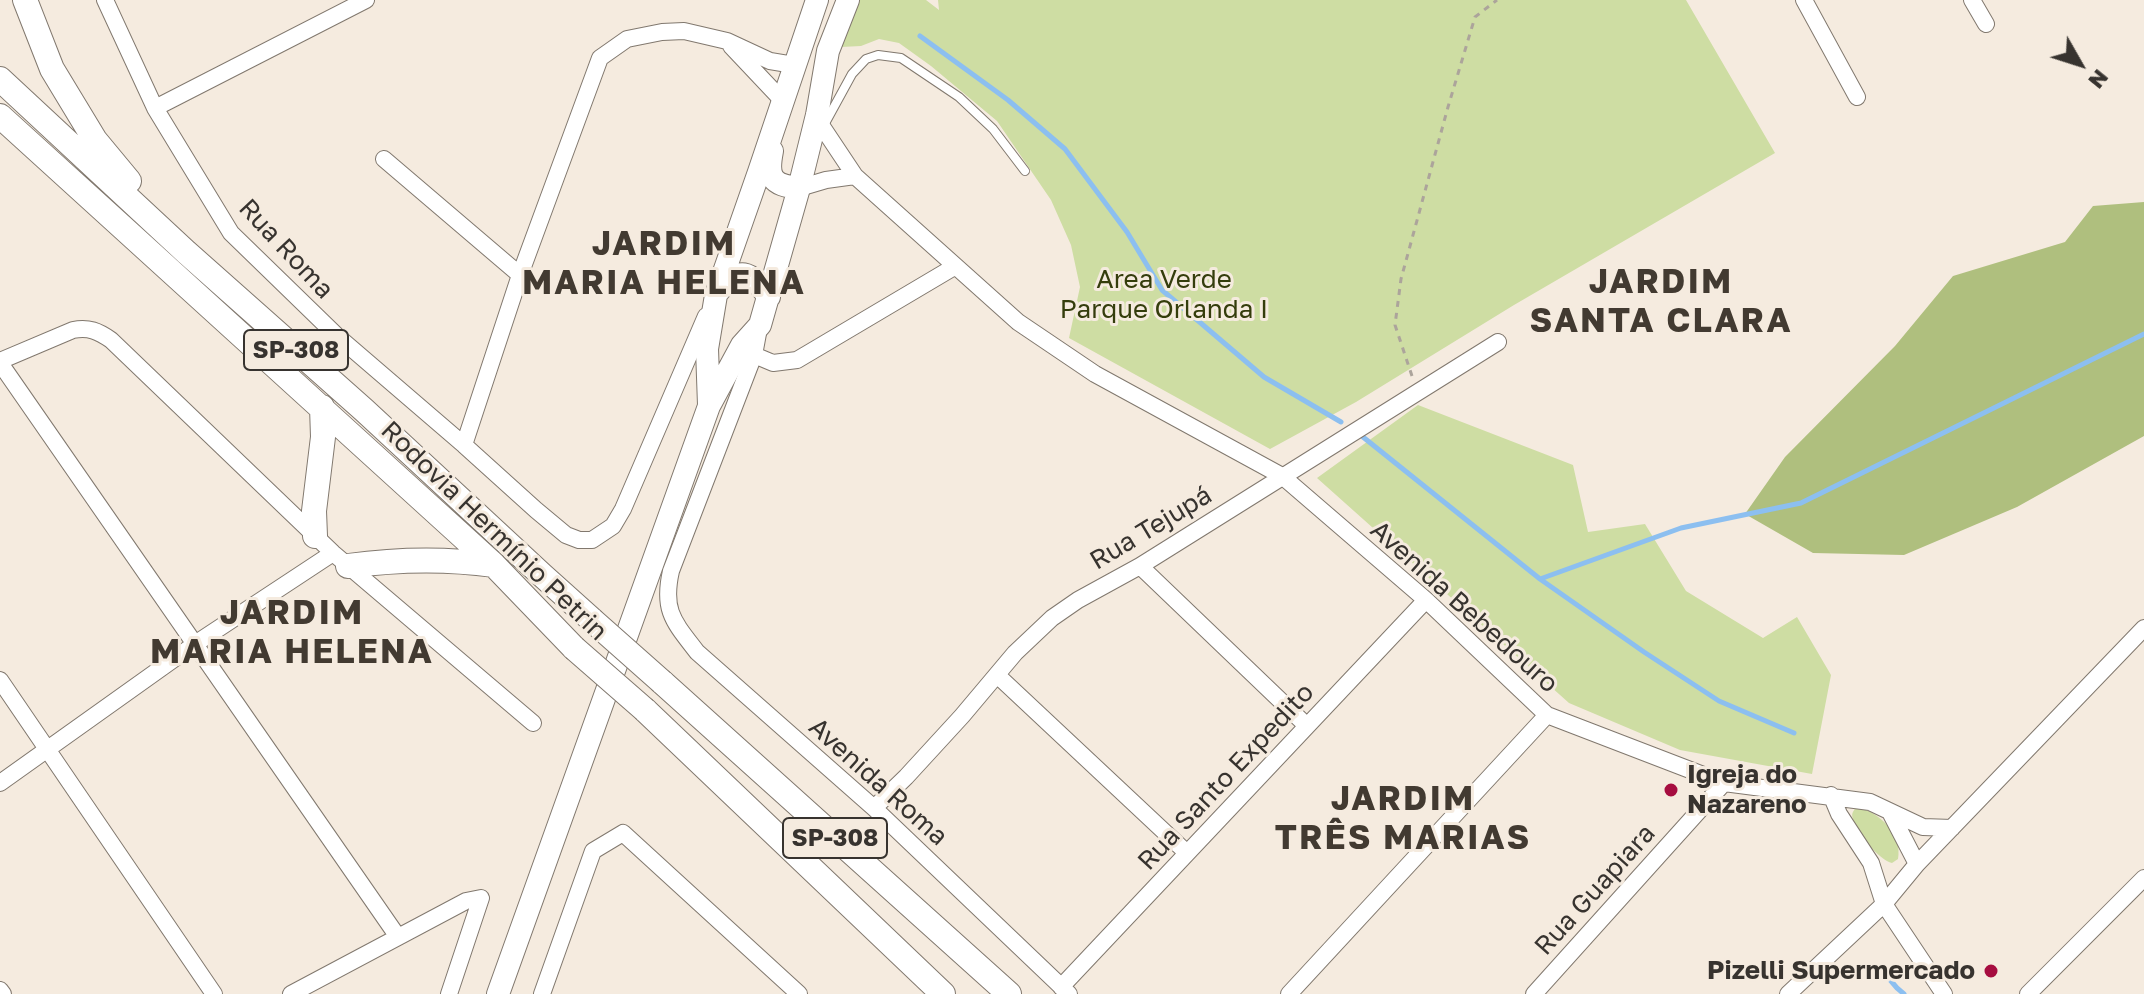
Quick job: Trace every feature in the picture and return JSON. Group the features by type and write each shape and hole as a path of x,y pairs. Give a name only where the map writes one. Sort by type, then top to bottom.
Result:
{"main road":[{"path":"25,0 52,69 95,140 186,252"},
{"name":"Rodovia Hermínio Petrin","path":"0,79 530,565 1009,994"},
{"name":"Rodovia Hermínio Petrin","path":"3,120 494,565 574,648 645,710 943,994"},
{"path":"322,407 323,437 314,511 332,552 375,562 442,559 494,565"}],"street":[{"name":"Rua Roma","path":"105,0 155,108 231,233 336,335 464,445"},
{"path":"155,108 366,0"},
{"path":"794,65 770,61 727,41 684,31 627,39 600,58 520,275 464,445 566,535 579,540 592,540 613,526 623,509 716,295 817,0"},
{"path":"848,0 828,51 820,122 760,325 754,355 773,363 797,360 954,267"},
{"path":"1804,0 1857,97"},
{"path":"1972,0 1986,24"},
{"path":"727,41 782,100"},
{"name":"Avenida Bebedouro","path":"820,122 855,176 1018,322 1095,374 1282,476 1426,600 1547,715 1724,783 1870,802 1923,827 1952,828"},
{"path":"774,129 768,168 775,183 799,188 855,176"},
{"path":"384,159 520,275"},
{"path":"709,406 707,349 716,295 728,280 745,273 755,279 769,297"},
{"path":"498,994 709,406 742,345 760,325"},
{"path":"398,937 0,362 73,330 84,328 97,331 111,340 332,552 533,723"},
{"name":"Rua Tejupá","path":"874,808 962,716 1015,653 1052,618 1498,342"},
{"name":"Avenida Roma","path":"754,355 671,571 668,599 675,623 697,652 874,808 1065,990"},
{"path":"0,783 195,644 332,552"},
{"path":"1140,566 1307,726"},
{"name":"Rua Santo Expedito","path":"1065,990 1187,853 1426,600"},
{"path":"1788,994 1884,904 1917,864 2144,628"},
{"path":"997,675 1187,853"},
{"path":"0,680 214,994"},
{"path":"1289,994 1547,715"},
{"name":"Rua Guapiara","path":"1534,994 1724,783"},
{"path":"1831,795 1839,814 1871,863 1884,904 1944,994"},
{"path":"1889,810 1917,864"},
{"path":"542,994 593,851 623,833 799,994"},
{"path":"2028,994 2144,878"},
{"path":"291,994 466,901 481,898 449,994"}],"lane":[{"path":"820,122 852,74 866,59 878,55 901,58 959,97 993,129 1025,171"}],"path":[{"path":"1417,391 1395,325 1401,279 1475,17 1497,0"}],"green space":[{"name":"Area Verde Parque Orlanda I","path":"852,0 926,0 939,10 938,0 1686,0 1775,153 1514,305 1356,402 1270,449 1069,338 1080,287 1071,245 1051,200 997,121 931,66 899,43 879,39 861,46 841,47"},
{"path":"2144,202 2144,436 2017,507 1904,555 1813,553 1745,514 1785,457 1895,346 1953,276 2065,242 2093,206"},
{"path":"1418,405 1573,465 1588,532 1645,524 1686,591 1763,638 1797,617 1831,675 1812,774 1680,750 1569,703 1317,478"},
{"path":"1856,807 1873,813 1888,826 1897,841 1898,859 1892,863 1887,861 1869,845 1853,819"}],"waterway":[{"path":"920,36 1008,100 1065,149 1127,232 1162,290 1264,377 1341,422"},
{"path":"1540,579 1681,528 1801,503 2144,334"},
{"path":"1358,433 1540,579 1644,652 1719,701 1794,733"},
{"path":"1879,967 1904,994"}],"place":[{"name":"Igreja do Nazareno","path":"1671,790"},
{"name":"Pizelli Supermercado","path":"1991,971"}],"district":[{"name":"JARDIM MARIA HELENA","path":"664,264"},
{"name":"JARDIM SANTA CLARA","path":"1661,302"},
{"name":"JARDIM MARIA HELENA","path":"292,632"},
{"name":"JARDIM TRÊS MARIAS","path":"1403,818"}]}
